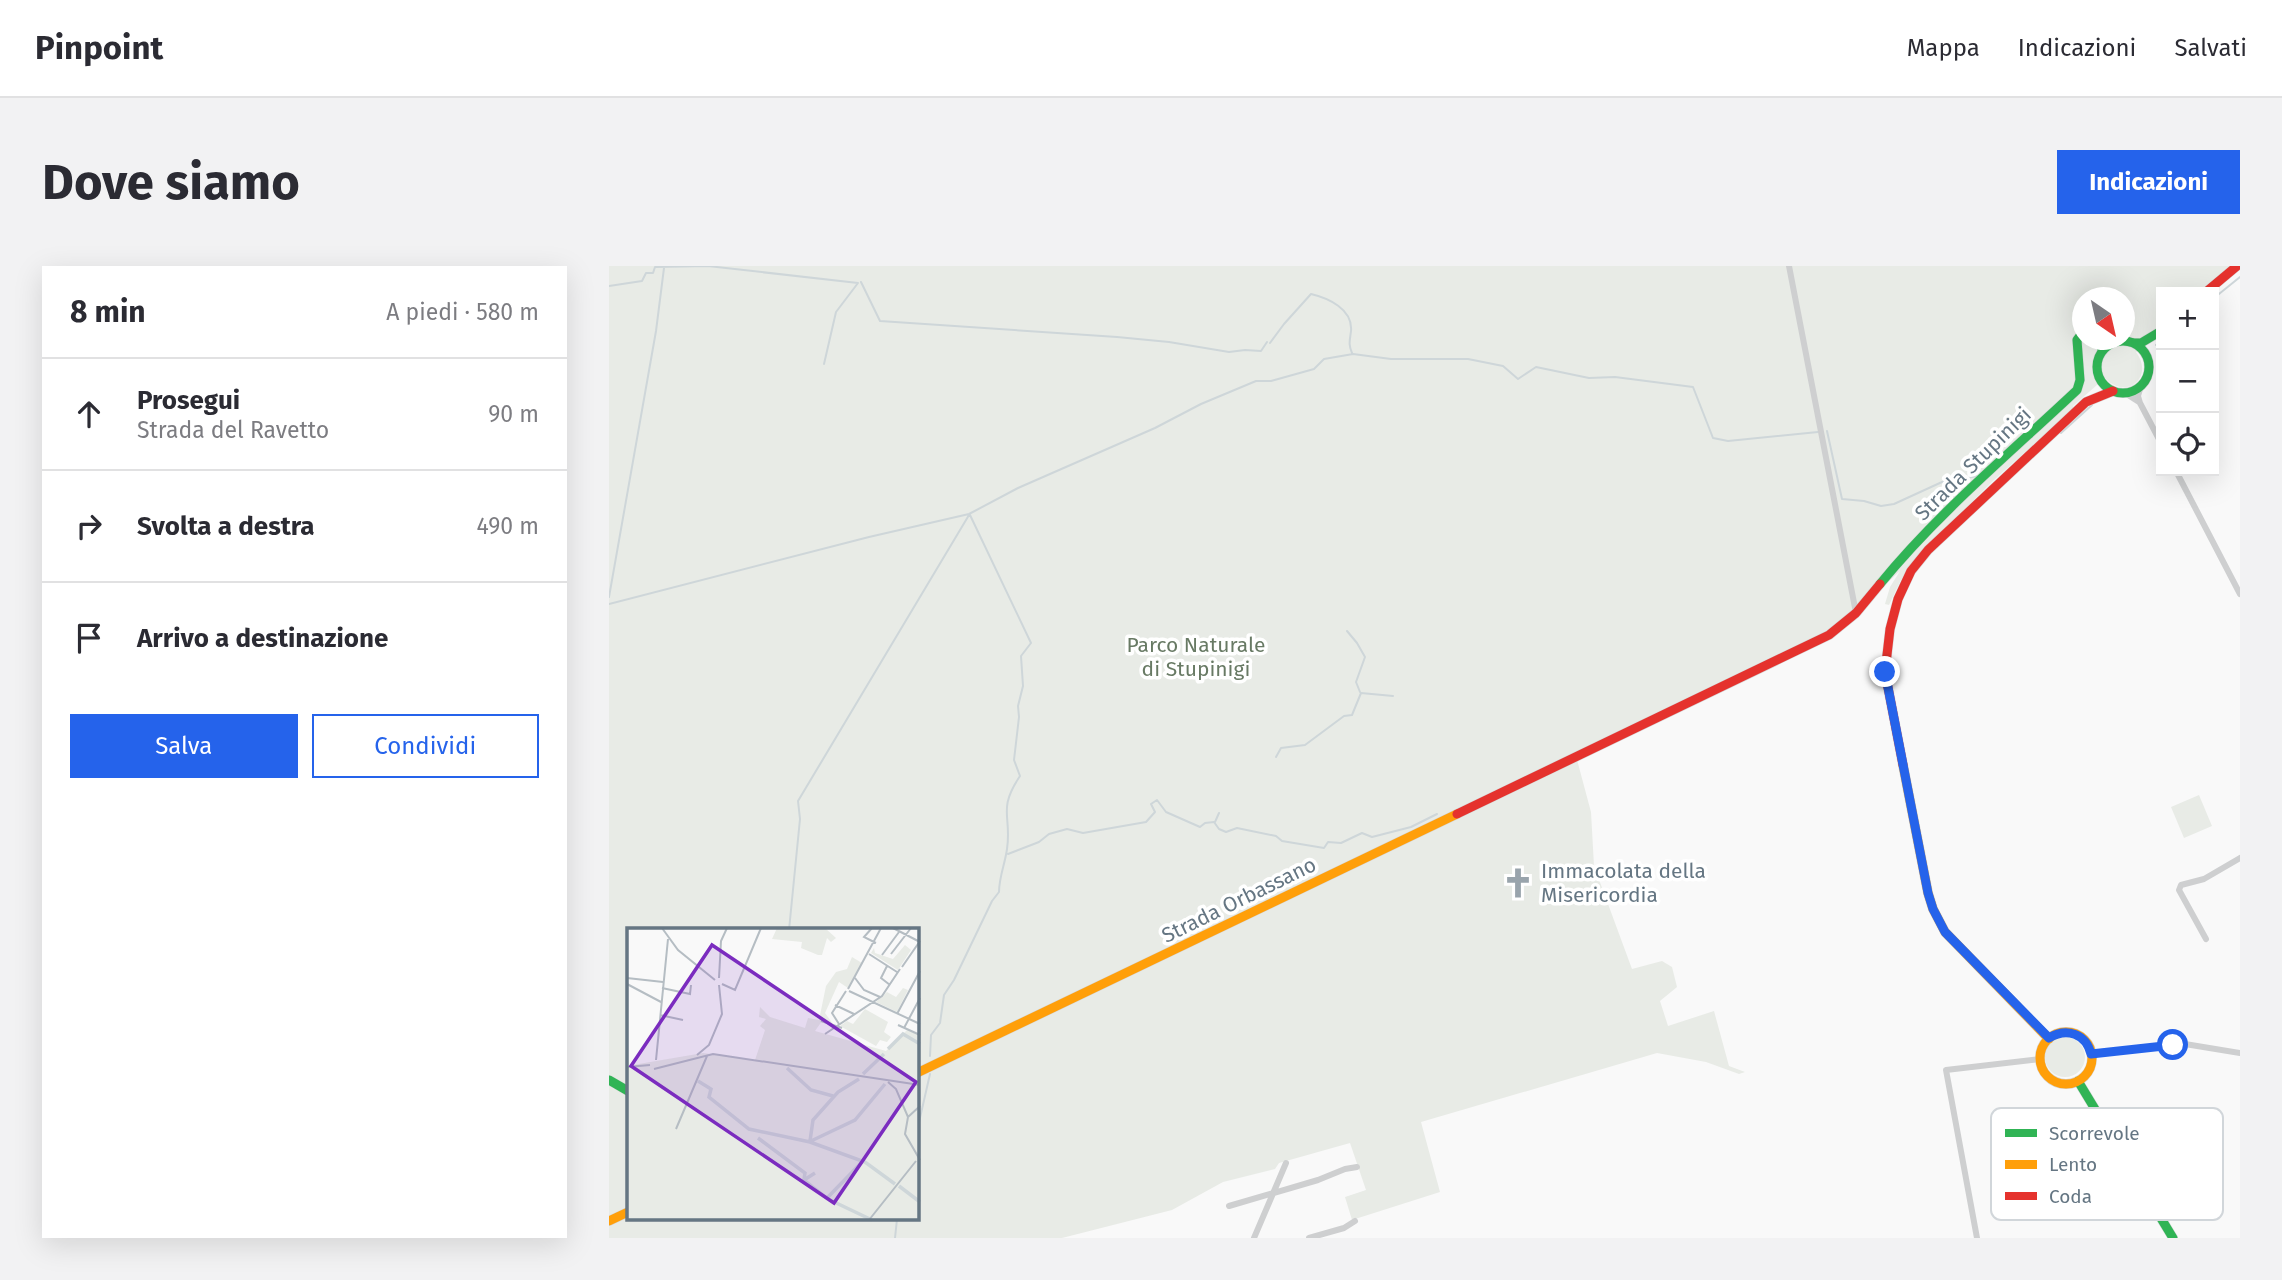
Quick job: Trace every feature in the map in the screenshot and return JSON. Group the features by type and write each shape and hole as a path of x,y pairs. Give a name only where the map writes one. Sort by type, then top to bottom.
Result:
{"main road":[{"path":"2212,287 2237,266"},
{"path":"2135,343 2141,343 2156,334"},
{"path":"2146,354 2156,337"},
{"path":"2102,350 2096,368 2098,377 2107,388 2125,393 2141,386 2149,371 2146,354 2135,344"},
{"name":"Strada Stupinigi","path":"1576,757 1807,646 1844,625 1902,557 2077,390 2080,380 2078,350"},
{"path":"2086,402 2098,377"},
{"path":"2049,1038 1945,932 1933,909 1885,672 1898,599 1911,571 1928,550 2086,402 2113,391"},
{"name":"Strada Orbassano","path":"919,1072 1576,757"},
{"path":"2065,1032 2076,1034 2086,1041 2091,1054 2090,1069 2078,1081 2067,1084 2050,1079 2043,1070 2040,1059 2042,1048 2049,1038 2065,1032"},
{"path":"609,1080 627,1090"},
{"path":"2078,1081 2094,1108"},
{"path":"609,1221 627,1212"},
{"path":"2162,1220 2173,1238"}],"street":[{"path":"1790,266 1856,613"},
{"path":"2141,386 2138,397 2156,433"},
{"path":"2125,393 2140,403"},
{"path":"2179,476 2240,594"},
{"path":"2206,939 2179,890 2181,886 2204,879 2240,858"},
{"path":"2091,1054 2185,1044 2240,1053"},
{"path":"1977,1238 1946,1070 2040,1059"},
{"path":"1254,1238 1286,1163"},
{"path":"1229,1206 1318,1180 1345,1168 1357,1167"},
{"path":"1309,1238 1355,1222"}],"green space":[{"name":"Parco Naturale di Stupinigi","path":"609,266 2237,266 2212,287 2156,287 2156,335 2136,352 2142,370 2135,383 2121,387 2113,385 2105,378 2073,406 2073,409 1994,480 1917,556 1889,605 1885,604 1890,587 1900,571 1841,626 1576,756 1591,812 1594,866 1632,969 1662,961 1672,967 1677,987 1660,1001 1668,1026 1714,1011 1729,1066 1745,1072 1739,1074 1706,1062 1657,1053 1421,1122 1440,1192 1352,1220 1345,1197 1366,1190 1350,1143 1279,1163 1275,1169 1223,1182 1172,1210 1062,1238 609,1238"},
{"path":"2199,795 2212,826 2184,838 2171,807"},
{"path":"2065,1037 2073,1038 2079,1043 2084,1049 2084,1065 2079,1071 2073,1076 2065,1077 2057,1076 2051,1071 2046,1065 2045,1057 2046,1049 2051,1043 2057,1038"}],"waterway":[{"path":"609,286 642,281 646,273 653,273 655,267 708,266 858,283 836,312 824,364"},
{"path":"609,597 656,331 664,268"},
{"path":"2219,294 2240,277"},
{"path":"861,282 880,321 1117,337 1229,352 1261,351 1267,342"},
{"path":"1270,343 1311,294 1332,302 1348,316 1351,323 1352,353"},
{"path":"609,604 969,514 1018,488 1256,381 1271,381 1314,369 1324,359 1353,354 1391,359 1468,359 1503,366 1518,379 1536,367 1589,378 1615,377 1693,387 1713,438 1728,441 1818,432"},
{"path":"2061,433 2092,405"},
{"path":"1827,431 1842,499 1881,506 1894,504 1942,482 1978,476"},
{"path":"789,928 800,819 798,801 969,515"},
{"path":"930,1056 931,1035 940,1023 944,995 999,892 1008,838 1007,805 1020,776 1014,760 1018,706 1023,686 1021,656 1031,643 970,515"},
{"path":"1347,631 1365,657 1356,682 1360,692"},
{"path":"1276,757 1281,748 1305,745 1344,716 1352,715 1361,693 1393,696"},
{"path":"1008,854 1039,842 1049,834 1067,829 1083,833 1146,822 1155,812 1151,804 1157,800 1166,812 1200,827 1214,822 1219,829 1226,832 1237,828 1276,836 1282,841 1324,848 1328,842 1341,843 1362,833 1372,837 1411,827 1437,814"},
{"path":"1215,822 1219,813"},
{"path":"919,1122 930,1074"},
{"path":"895,1238 897,1220"}],"traffic: fast":[{"path":"2135,343 2141,343 2156,334"},
{"path":"2123,341 2142,348 2149,367 2142,386 2123,393 2104,386 2097,367 2104,348 2123,341"},
{"path":"1880,584 1950,508 2077,390 2080,380 2078,350"},
{"path":"609,1080 627,1090"},
{"path":"2078,1081 2094,1108"},
{"path":"2162,1220 2173,1238"}],"traffic: slow":[{"path":"1903,765 1928,893 1945,932 2049,1039"},
{"path":"919,1072 1457,814"},
{"path":"2066,1032 2076,1034 2084,1040 2090,1048 2092,1058 2090,1068 2084,1076 2076,1082 2066,1084 2056,1082 2048,1076 2042,1068 2040,1058 2042,1048 2048,1040 2056,1034 2066,1032"},
{"path":"609,1221 627,1212"}],"traffic: jam":[{"path":"2212,287 2237,266"},
{"path":"1903,765 1885,672 1890,629 1898,599 1911,571 1928,550 2086,402 2113,391"},
{"path":"1457,814 1829,635 1856,613 1880,584"}],"place":[{"name":"Immacolata della Misericordia","path":"1518,883"}],"route":[{"path":"1885,672 1928,893 1945,932 2049,1038 2065,1032 2076,1034 2086,1041 2091,1054 2173,1045"}]}
